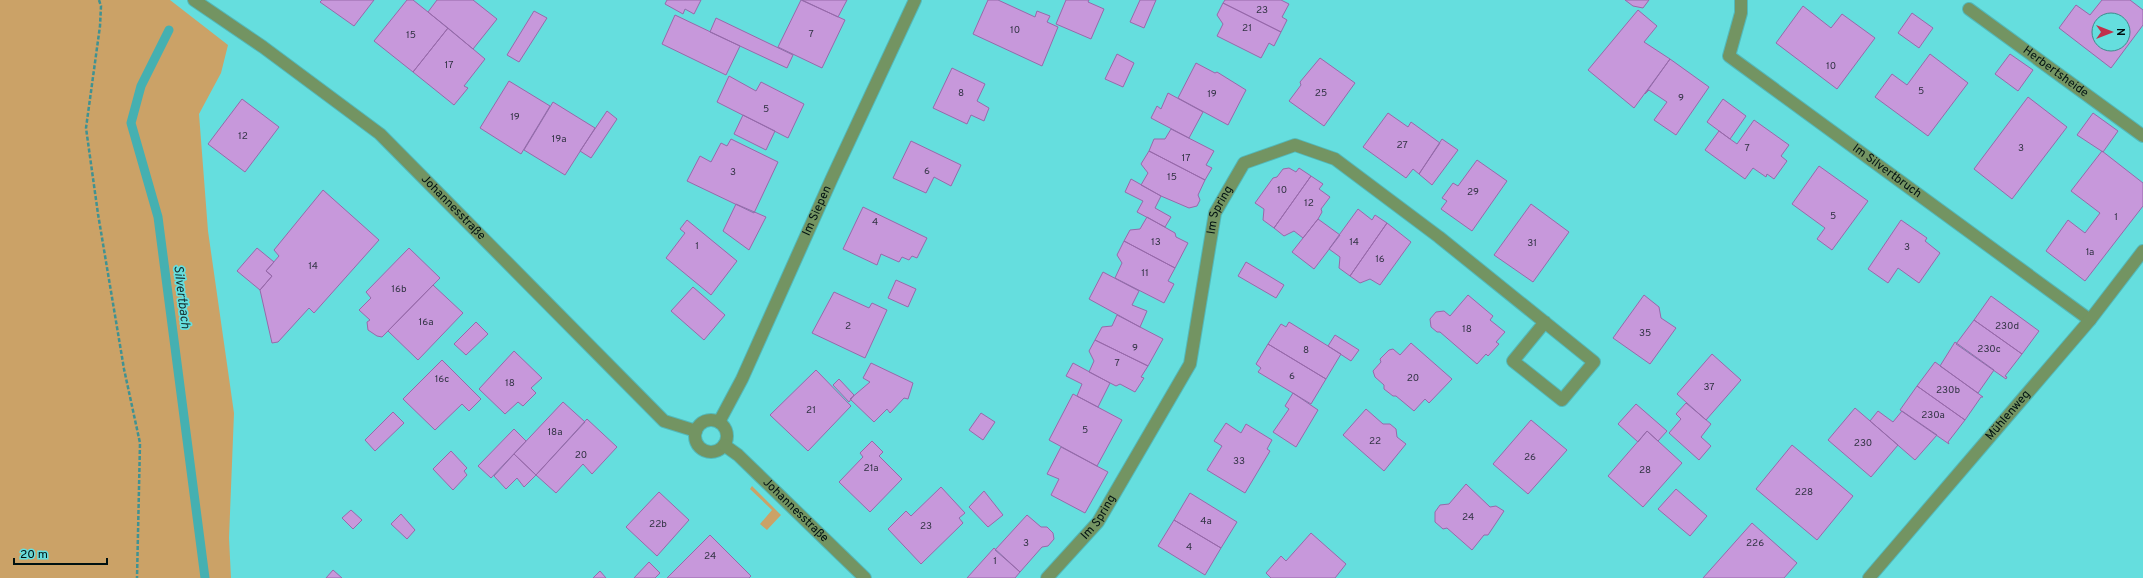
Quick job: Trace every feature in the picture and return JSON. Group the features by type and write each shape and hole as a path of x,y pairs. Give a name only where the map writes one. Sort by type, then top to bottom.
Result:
{"street":[{"name":"Johannesstraße","path":"194,0 263,47 380,134 664,421 696,431"},
{"name":"Im Siepen","path":"719,422 742,379 828,185 915,0"},
{"name":"Im Silvertbruch","path":"1741,0 1741,13 1730,56 2090,320"},
{"name":"Herbertsheide","path":"1969,9 2143,136"},
{"name":"Im Spring","path":"1047,578 1098,522 1190,364 1215,213 1244,163 1295,145 1335,159 1439,237 1545,322 1594,362 1562,400 1513,361 1545,322"},
{"name":"Mühlenweg","path":"1869,578 2090,320 2143,251"},
{"path":"713,420 719,422 725,428 727,436 721,449 713,452 706,451 699,447 695,440 696,431 699,425 705,421 713,420"},
{"name":"Johannesstraße","path":"724,445 738,455 865,578"}],"path":[{"path":"99,0 101,6 100,26 86,128 98,214 124,369 140,443 137,578"}],"shaded area":[{"path":"0,0 170,0 228,45 221,73 199,114 208,231 234,413 229,538 231,578 0,578"},
{"path":"752,486 781,515 767,530 760,524 772,510 750,489"}],"building":[{"path":"322,0 374,0 354,26 320,2"},
{"path":"407,0 413,0 448,28 413,72 374,41"},
{"path":"437,0 473,0 497,19 473,49 428,12"},
{"path":"667,0 701,0 694,14 685,9 683,14 665,4"},
{"path":"801,0 845,20 822,68 778,47"},
{"path":"802,0 847,0 838,17"},
{"path":"988,0 998,0 1035,17 1037,11 1050,16 1047,22 1058,27 1042,66 973,34"},
{"path":"1066,0 1089,0 1088,2 1104,9 1091,39 1056,24"},
{"path":"1140,0 1156,0 1144,28 1130,22"},
{"path":"1225,0 1281,0 1289,4 1282,17 1287,20 1281,32 1223,3"},
{"path":"1625,0 1649,0 1643,8 1633,6"},
{"path":"2102,0 2130,0 2143,10 2143,25 2131,41 2131,12 2092,12"},
{"path":"1223,3 1281,32 1274,46 1269,43 1261,58 1217,36 1223,24 1217,15"},
{"path":"2076,5 2090,15 2091,14 2091,52 2123,52 2111,68 2059,28"},
{"path":"1803,6 1831,28 1842,14 1875,38 1837,89 1776,43"},
{"path":"1638,10 1657,26 1644,42 1670,59 1634,108 1588,70"},
{"path":"534,11 547,18 519,62 507,55"},
{"path":"1912,13 1933,28 1919,48 1898,33"},
{"path":"675,15 740,46 726,75 662,44"},
{"path":"716,18 793,55 787,68 710,32"},
{"path":"448,28 485,59 464,86 468,88 454,105 413,72"},
{"path":"1117,54 1134,63 1123,87 1105,79"},
{"path":"1930,54 1968,83 1928,136 1875,97 1892,74 1907,85"},
{"path":"2010,54 2033,70 2018,91 1995,74"},
{"path":"1320,58 1355,83 1324,126 1289,101 1301,85 1300,82"},
{"path":"1670,59 1709,87 1676,135 1654,120 1667,102 1649,90 1645,94"},
{"path":"1196,63 1215,73 1217,72 1246,90 1228,125 1178,98"},
{"path":"952,68 985,84 977,101 989,108 984,121 971,115 967,124 933,108"},
{"path":"729,76 756,91 761,82 804,104 788,138 717,102"},
{"path":"509,81 550,106 521,154 480,128"},
{"path":"1168,93 1203,112 1189,138 1151,118 1157,106 1161,109"},
{"path":"2028,97 2067,127 2012,199 1974,169"},
{"path":"242,99 279,127 245,172 208,144"},
{"path":"1723,99 1746,116 1730,139 1707,122"},
{"path":"553,102 595,128 565,175 524,150"},
{"path":"607,111 617,119 591,158 580,151"},
{"path":"1388,113 1408,127 1411,122 1440,143 1419,174 1413,169 1406,178 1363,147"},
{"path":"2093,113 2118,131 2103,152 2077,135"},
{"path":"743,115 775,131 766,150 734,134"},
{"path":"1754,120 1789,145 1781,156 1787,161 1774,179 1767,174 1766,177 1753,168 1745,179 1705,150 1719,131 1737,144"},
{"path":"1171,129 1214,151 1206,165 1212,168 1205,180 1149,151 1154,139 1165,139"},
{"path":"731,139 778,162 754,213 687,181 700,156 711,162 721,143 727,146"},
{"path":"1442,139 1458,150 1432,185 1419,174"},
{"path":"911,141 961,165 951,186 934,177 926,193 893,178"},
{"path":"1149,151 1205,180 1198,195 1200,200 1197,206 1189,208 1161,196 1141,185 1148,173 1141,164"},
{"path":"2102,151 2143,183 2143,206 2085,281 2046,251 2068,220 2085,233 2100,213 2071,191"},
{"path":"1477,160 1507,181 1472,231 1441,209 1447,201 1442,198 1453,183 1458,186"},
{"path":"1819,166 1868,201 1832,250 1817,239 1825,228 1792,204"},
{"path":"1289,168 1296,172 1299,168 1311,176 1274,228 1263,220 1264,209 1255,203 1273,178 1277,177 1283,169"},
{"path":"1311,176 1323,184 1319,189 1330,197 1321,209 1322,212 1318,219 1303,238 1294,231 1284,236 1274,228"},
{"path":"1131,179 1161,196 1155,208 1171,217 1165,227 1137,212 1143,201 1125,192"},
{"path":"323,190 379,240 314,313 309,308 278,342 272,343 260,290 272,276 266,271 279,256 274,250"},
{"path":"736,204 766,217 749,250 723,231"},
{"path":"1531,204 1569,232 1533,282 1494,255"},
{"path":"863,207 927,238 917,258 912,256 909,260 902,257 899,262 881,254 877,265 843,249"},
{"path":"1358,209 1372,220 1375,215 1387,223 1350,276 1339,268 1340,257 1329,249"},
{"path":"1147,217 1175,233 1176,237 1188,243 1175,268 1124,241 1130,230 1140,229"},
{"path":"1318,219 1340,235 1314,269 1292,252"},
{"path":"687,220 737,261 711,295 666,258 685,233 680,229"},
{"path":"1901,220 1927,238 1925,241 1940,253 1919,283 1898,268 1888,283 1868,269"},
{"path":"1387,223 1411,242 1380,285 1370,279 1360,283 1350,276"},
{"path":"1124,241 1175,268 1168,281 1174,284 1164,303 1115,278 1122,263 1117,255"},
{"path":"257,248 274,262 266,271 272,276 260,290 237,271"},
{"path":"409,248 440,278 382,337 377,336 368,330 367,322 370,320 359,310 371,298 366,292"},
{"path":"1246,262 1284,285 1276,298 1238,276"},
{"path":"1103,272 1139,291 1132,305 1147,311 1140,327 1089,299"},
{"path":"896,280 916,289 908,307 888,298"},
{"path":"433,285 463,313 418,360 388,331"},
{"path":"693,287 725,315 704,340 671,311"},
{"path":"834,292 869,308 872,303 887,310 865,358 812,333"},
{"path":"1468,295 1493,316 1490,320 1505,332 1496,342 1499,344 1488,356 1486,354 1477,364 1440,332 1437,332 1431,327 1430,319 1436,312 1444,311 1450,316"},
{"path":"1644,295 1659,307 1661,318 1676,328 1650,364 1613,338"},
{"path":"1991,296 2039,331 2022,354 1974,320"},
{"path":"1117,315 1163,339 1148,366 1095,340 1102,327 1112,326"},
{"path":"1974,320 2022,354 2005,376 2007,377 2006,379 1956,344"},
{"path":"476,322 488,334 466,355 454,344"},
{"path":"1289,322 1341,354 1326,379 1268,344 1281,324 1286,327"},
{"path":"1335,335 1359,350 1351,361 1328,346"},
{"path":"1095,340 1148,366 1141,377 1144,378 1135,392 1120,384 1116,386 1089,372 1094,361 1089,351"},
{"path":"1955,342 1994,370 1978,393 1940,366"},
{"path":"1411,343 1452,379 1429,403 1425,399 1414,411 1396,396 1393,396 1384,389 1384,385 1375,377 1373,371 1381,362 1380,359 1389,350 1393,349 1400,355"},
{"path":"1268,344 1326,379 1311,404 1258,372 1261,368 1256,364"},
{"path":"514,351 542,378 531,388 536,393 523,406 518,402 505,414 479,389"},
{"path":"1712,354 1741,380 1706,420 1677,394"},
{"path":"442,360 481,399 469,411 462,404 435,430 403,399"},
{"path":"1935,362 1983,397 1981,397 1965,420 1917,386"},
{"path":"871,363 913,383 908,399 904,398 890,413 887,409 874,422 850,399 870,382 863,378"},
{"path":"1073,363 1110,383 1098,407 1077,396 1082,384 1066,376"},
{"path":"816,370 851,406 808,451 770,415"},
{"path":"839,379 854,395 849,402 833,385"},
{"path":"1917,386 1965,420 1948,442 1949,444 1900,410"},
{"path":"1293,393 1318,410 1296,447 1273,432 1289,409 1285,406"},
{"path":"1073,394 1122,420 1097,466 1049,440"},
{"path":"563,402 585,422 536,475 514,454"},
{"path":"1686,403 1711,424 1701,437 1711,446 1699,460 1669,433 1681,419 1676,414"},
{"path":"1636,404 1667,431 1658,441 1647,431 1638,442 1618,424"},
{"path":"1855,408 1898,445 1871,477 1828,440"},
{"path":"1366,409 1383,424 1390,424 1396,429 1397,437 1406,444 1384,471 1343,435"},
{"path":"1878,411 1893,422 1902,411 1937,435 1915,460 1870,421"},
{"path":"393,412 404,423 375,451 365,440"},
{"path":"981,413 995,422 983,440 969,430"},
{"path":"587,419 617,447 592,474 583,464 556,493 536,475"},
{"path":"1531,420 1567,450 1528,494 1493,464"},
{"path":"1226,423 1241,433 1246,424 1272,440 1267,449 1270,451 1245,493 1207,470 1222,446 1214,441"},
{"path":"514,429 526,441 491,478 478,466"},
{"path":"1647,431 1682,463 1643,507 1608,476"},
{"path":"872,441 883,452 879,456 902,479 870,512 839,482 863,457 860,453"},
{"path":"1792,445 1853,496 1817,540 1756,489"},
{"path":"1061,447 1108,472 1085,513 1051,495 1059,479 1047,474"},
{"path":"451,451 467,468 464,471 467,475 453,490 433,469"},
{"path":"514,454 536,475 524,487 517,478 506,489 494,476"},
{"path":"1466,484 1490,507 1496,506 1504,511 1488,535 1484,535 1472,550 1447,528 1443,529 1435,522 1435,512 1440,505 1449,504"},
{"path":"941,487 965,513 959,518 963,523 921,564 888,529 906,511 911,516"},
{"path":"1676,489 1707,516 1690,536 1658,509"},
{"path":"984,491 1003,515 988,527 969,507"},
{"path":"659,492 689,520 657,556 626,527"},
{"path":"1190,493 1237,522 1221,548 1174,520"},
{"path":"351,510 362,520 353,529 342,518"},
{"path":"401,514 415,530 407,539 391,524"},
{"path":"1027,515 1041,527 1047,527 1053,533 1054,539 1048,546 1042,547 1020,572 995,550"},
{"path":"1174,520 1221,548 1205,575 1158,546"},
{"path":"1752,523 1797,563 1784,578 1703,578"},
{"path":"1311,533 1346,564 1335,578 1271,578 1266,573 1281,556 1286,561"},
{"path":"710,535 751,576 749,578 667,578"},
{"path":"994,548 1020,572 1015,578 967,578"},
{"path":"649,562 660,573 655,578 634,578"},
{"path":"333,570 342,578 326,578"},
{"path":"600,571 606,578 593,578"}],"waterway":[{"name":"Silvertbach","path":"169,30 141,86 131,123 158,217 205,578"}]}
